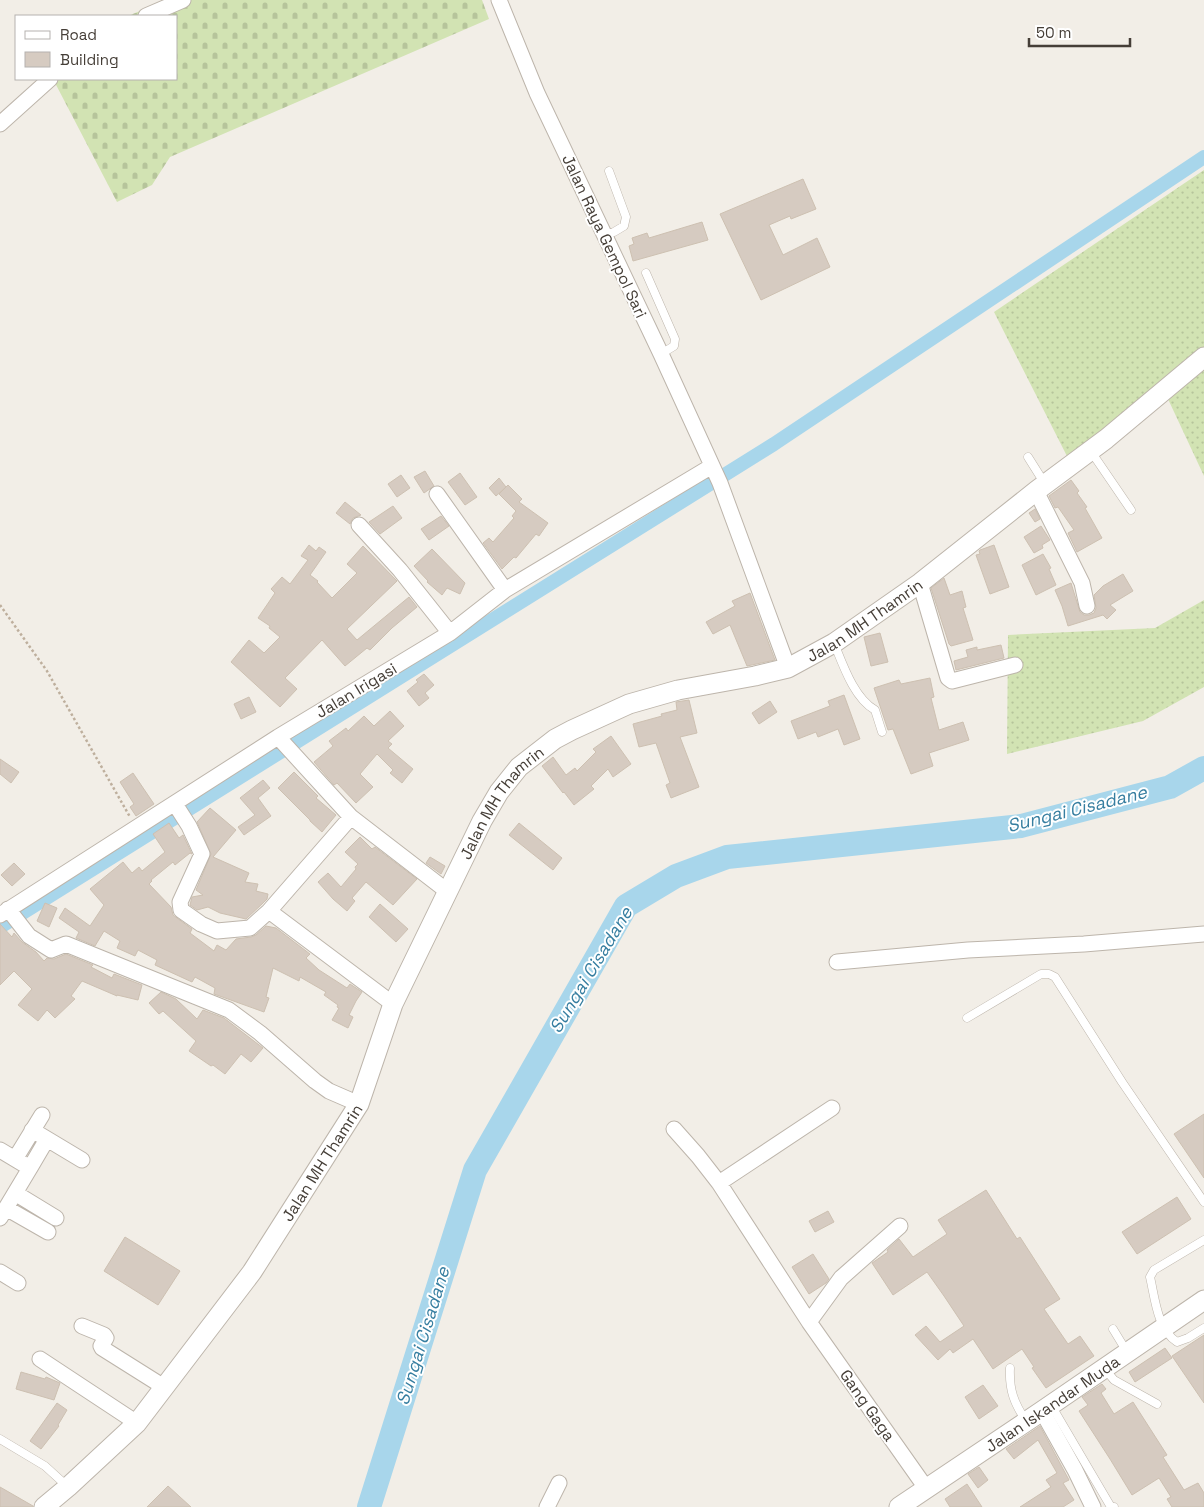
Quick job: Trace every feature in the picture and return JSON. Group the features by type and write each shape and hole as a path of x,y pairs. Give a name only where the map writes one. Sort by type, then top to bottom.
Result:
{"street":[{"path":"148,15 183,0"},
{"name":"Jalan Raya Gempol Sari","path":"499,0 537,93 661,354 715,473 788,668"},
{"path":"0,124 49,80"},
{"name":"Jalan MH Thamrin","path":"44,1507 68,1488 137,1423 252,1272 359,1104 393,1004 482,821 499,792 519,767 556,739 629,704 678,690 788,668 834,644 920,583 1040,487 1090,450 1204,357"},
{"name":"Jalan Irigasi","path":"10,916 136,827 179,810 450,634 505,590 715,473"},
{"path":"1040,487 1082,583 1087,606"},
{"path":"437,494 505,590"},
{"path":"359,526 400,570 450,634"},
{"path":"920,583 948,678 952,681 1015,665"},
{"path":"283,742 350,817 447,891"},
{"path":"179,810 190,826 202,854 180,902 181,910 201,924 217,931 250,928 269,911 350,817"},
{"path":"269,911 393,1004"},
{"path":"10,916 30,936 51,950 66,944 229,1010 260,1033 315,1081 329,1091 359,1104"},
{"path":"837,962 968,950 1084,944 1204,934"},
{"path":"719,1183 832,1108"},
{"path":"15,1159 42,1115"},
{"name":"Gang Gaga","path":"674,1128 719,1183 809,1322 926,1488"},
{"path":"32,1130 82,1160"},
{"path":"47,1139 3,1213 48,1232"},
{"path":"0,1150 30,1168"},
{"path":"15,1193 56,1218"},
{"path":"809,1322 840,1278 900,1226"},
{"path":"0,1272 18,1283"},
{"name":"Jalan Iskandar Muda","path":"899,1507 1204,1300"},
{"path":"82,1326 104,1335 106,1338 101,1346 102,1348 164,1387"},
{"path":"40,1359 137,1423"},
{"path":"1040,1412 1075,1470 1093,1507"},
{"path":"547,1507 560,1483"}],"lane":[{"path":"604,235 624,226 626,217 609,171"},
{"path":"646,273 675,339 674,346 661,354"},
{"path":"1090,450 1131,510"},
{"path":"1028,457 1040,487"},
{"path":"834,644 846,672 867,706 875,710 882,732"},
{"path":"967,1018 1041,974 1049,974 1055,977 1122,1082 1204,1202"},
{"path":"1204,1240 1154,1270 1150,1276 1157,1310 1172,1338 1178,1342 1204,1328"},
{"path":"1112,1329 1127,1352"},
{"path":"1010,1368 1010,1383 1020,1411 1040,1412 1111,1507 1114,1507"},
{"path":"1104,1368 1114,1380 1157,1404"},
{"path":"0,1439 45,1466 68,1488"}],"path":[{"path":"0,605 47,671 136,827"}],"green space":[{"path":"166,0 482,0 489,19 170,157 152,185 117,202 54,80 178,80 178,15 130,15"},
{"path":"1204,170 1204,476 1168,399 1074,470 994,312"},
{"path":"1204,600 1204,687 1143,721 1007,754 1008,635 1155,628"}],"building":[{"path":"803,179 816,209 791,219 790,216 769,225 783,255 817,238 830,267 761,300 720,214"},
{"path":"702,222 708,240 633,261 629,246 634,244 632,238 647,233 649,238"},
{"path":"425,471 434,486 424,493 414,477"},
{"path":"460,473 477,497 465,505 448,482"},
{"path":"401,475 410,488 397,497 388,484"},
{"path":"499,478 506,487 496,496 489,488"},
{"path":"1071,480 1079,491 1077,493 1087,507 1085,508 1102,538 1077,552 1068,533 1074,530 1058,507 1055,508 1049,496"},
{"path":"508,485 522,499 519,502 548,523 539,536 536,534 516,558 514,557 502,569 483,543 489,538 493,542 514,518 512,516 516,511 499,494"},
{"path":"345,502 361,515 353,518 350,524 336,513"},
{"path":"393,506 402,518 380,534 369,522"},
{"path":"1035,509 1040,519 1035,522 1029,513"},
{"path":"441,516 449,526 429,540 421,529"},
{"path":"1041,526 1050,540 1042,545 1043,548 1034,553 1024,537"},
{"path":"309,545 316,551 319,547 326,552 310,575 318,581 332,598 357,573 347,564 363,546 397,581 347,629 357,640 409,597 417,607 370,650 367,648 345,666 322,640 285,678 297,689 280,707 231,662 249,640 264,653 280,637 269,628 270,626 258,618 275,593 271,589 282,577 290,584 308,560 301,556"},
{"path":"994,545 1009,587 990,594 976,555 980,554 980,550"},
{"path":"432,549 465,583 460,594 447,588 442,595 427,582 414,566"},
{"path":"1043,554 1051,568 1049,569 1056,585 1036,595 1022,565"},
{"path":"1123,574 1133,591 1110,605 1116,610 1107,619 1103,615 1068,626 1055,590 1071,583 1080,612 1084,615 1089,615 1094,613 1096,608 1094,595 1103,586"},
{"path":"944,578 950,595 962,591 966,607 963,608 973,640 951,646 949,644 931,588"},
{"path":"750,593 775,660 747,666 730,625 713,634 706,622 735,606 732,601"},
{"path":"880,633 888,662 871,666 864,637"},
{"path":"1001,645 1004,658 956,670 954,661 968,657 966,650 977,647 977,650"},
{"path":"424,674 434,685 425,693 429,698 419,706 407,691"},
{"path":"930,678 934,697 931,698 939,730 963,722 969,740 929,753 933,766 911,774 893,729 888,730 874,688 899,680 901,684"},
{"path":"844,695 860,739 844,745 838,729 818,737 816,732 798,739 791,721 830,706 828,701"},
{"path":"249,697 256,712 241,719 234,704"},
{"path":"689,700 697,733 680,737 699,787 671,798 666,785 670,783 656,743 639,747 633,724 677,710 676,702"},
{"path":"770,701 777,712 759,724 752,713"},
{"path":"390,711 404,726 388,741 392,744 388,748 413,769 402,783 390,773 393,770 377,754 360,774 373,787 356,803 337,783 334,785 314,762 333,746 329,741 346,728 348,731 364,716 374,726"},
{"path":"611,736 631,764 613,777 608,769 591,786 594,789 574,805 542,766 553,757 566,775 575,768 577,771 596,752 593,749"},
{"path":"0,759 19,772 11,783 0,774"},
{"path":"294,772 318,796 316,798 336,815 322,832 278,788"},
{"path":"133,773 154,804 136,816 130,807 134,804 120,782"},
{"path":"263,780 270,788 258,798 271,816 244,835 238,827 255,815 240,798"},
{"path":"210,808 236,830 213,857 249,873 245,882 258,884 256,891 268,894 267,899 246,919 220,913 208,907 197,910 190,905 192,897 203,895 196,890 211,854 197,822"},
{"path":"169,823 179,838 183,835 192,854 190,853 175,865 173,862 151,880 149,884 171,907 173,915 192,929 190,933 214,951 217,945 226,950 236,939 256,935 266,926 276,928 310,954 306,958 319,970 347,988 350,984 362,992 349,1015 353,1017 348,1028 332,1020 339,1008 337,1007 338,1005 324,995 326,992 300,977 299,981 273,968 266,997 269,998 264,1012 214,994 215,988 195,977 192,982 155,965 157,960 138,950 135,956 117,948 120,941 104,931 95,946 76,938 79,932 59,918 65,908 90,926 104,905 90,889 123,862 132,873 139,867 142,871 165,852 153,834"},
{"path":"519,823 562,858 553,870 509,835"},
{"path":"360,837 372,849 375,847 417,879 393,905 366,882 352,898 355,901 347,911 318,882 328,873 341,887 358,864 345,852"},
{"path":"430,857 445,866 441,874 426,863"},
{"path":"14,863 25,874 12,886 1,875"},
{"path":"45,903 57,908 49,927 37,921"},
{"path":"380,904 408,929 396,942 369,917"},
{"path":"0,924 12,937 14,933 44,961 47,958 54,959 66,954 93,965 91,967 112,978 114,974 142,985 138,1000 117,996 82,981 71,996 75,999 55,1018 47,1010 38,1021 18,1005 32,989 14,971 0,985"},
{"path":"161,992 176,999 197,1019 203,1010 224,1018 263,1048 251,1062 241,1054 225,1074 189,1051 196,1041 163,1011 159,1014 149,1003"},
{"path":"1204,1114 1204,1178 1174,1134"},
{"path":"986,1190 1017,1239 1020,1237 1060,1299 1044,1309 1068,1344 1080,1336 1094,1356 1046,1388 1022,1349 993,1369 973,1339 953,1353 950,1349 938,1360 915,1335 926,1326 940,1342 964,1326 944,1296 927,1272 893,1295 872,1263 888,1252 887,1250 899,1239 913,1257 947,1234 938,1220"},
{"path":"1177,1197 1191,1219 1137,1254 1122,1232"},
{"path":"828,1211 834,1222 815,1232 809,1221"},
{"path":"125,1237 180,1271 158,1305 104,1271"},
{"path":"813,1254 829,1279 809,1294 792,1267"},
{"path":"1204,1335 1204,1403 1172,1356"},
{"path":"1165,1348 1172,1358 1135,1382 1129,1372"},
{"path":"21,1372 45,1379 46,1377 60,1383 54,1400 16,1389"},
{"path":"1102,1384 1106,1389 1101,1393 1114,1414 1133,1402 1167,1455 1163,1457 1184,1490 1198,1483 1204,1493 1204,1507 1172,1507 1167,1499 1171,1497 1159,1478 1132,1495 1079,1411 1088,1405 1082,1397"},
{"path":"983,1385 998,1406 979,1419 965,1397"},
{"path":"57,1403 67,1410 59,1426 41,1449 30,1441"},
{"path":"1040,1426 1069,1480 1063,1483 1074,1500 1063,1507 1020,1507 1051,1487 1046,1480 1057,1473 1038,1440 1014,1459 1006,1449"},
{"path":"979,1467 988,1480 978,1488 968,1474"},
{"path":"967,1484 982,1507 950,1507 945,1499"},
{"path":"168,1486 191,1507 147,1507"},
{"path":"0,1487 33,1506 33,1507 0,1507"}],"waterway":[{"path":"0,927 774,444 1204,157"},
{"name":"Sungai Cisadane","path":"369,1507 475,1170 626,906 676,876 727,857 1021,826 1170,787 1204,768"}]}
